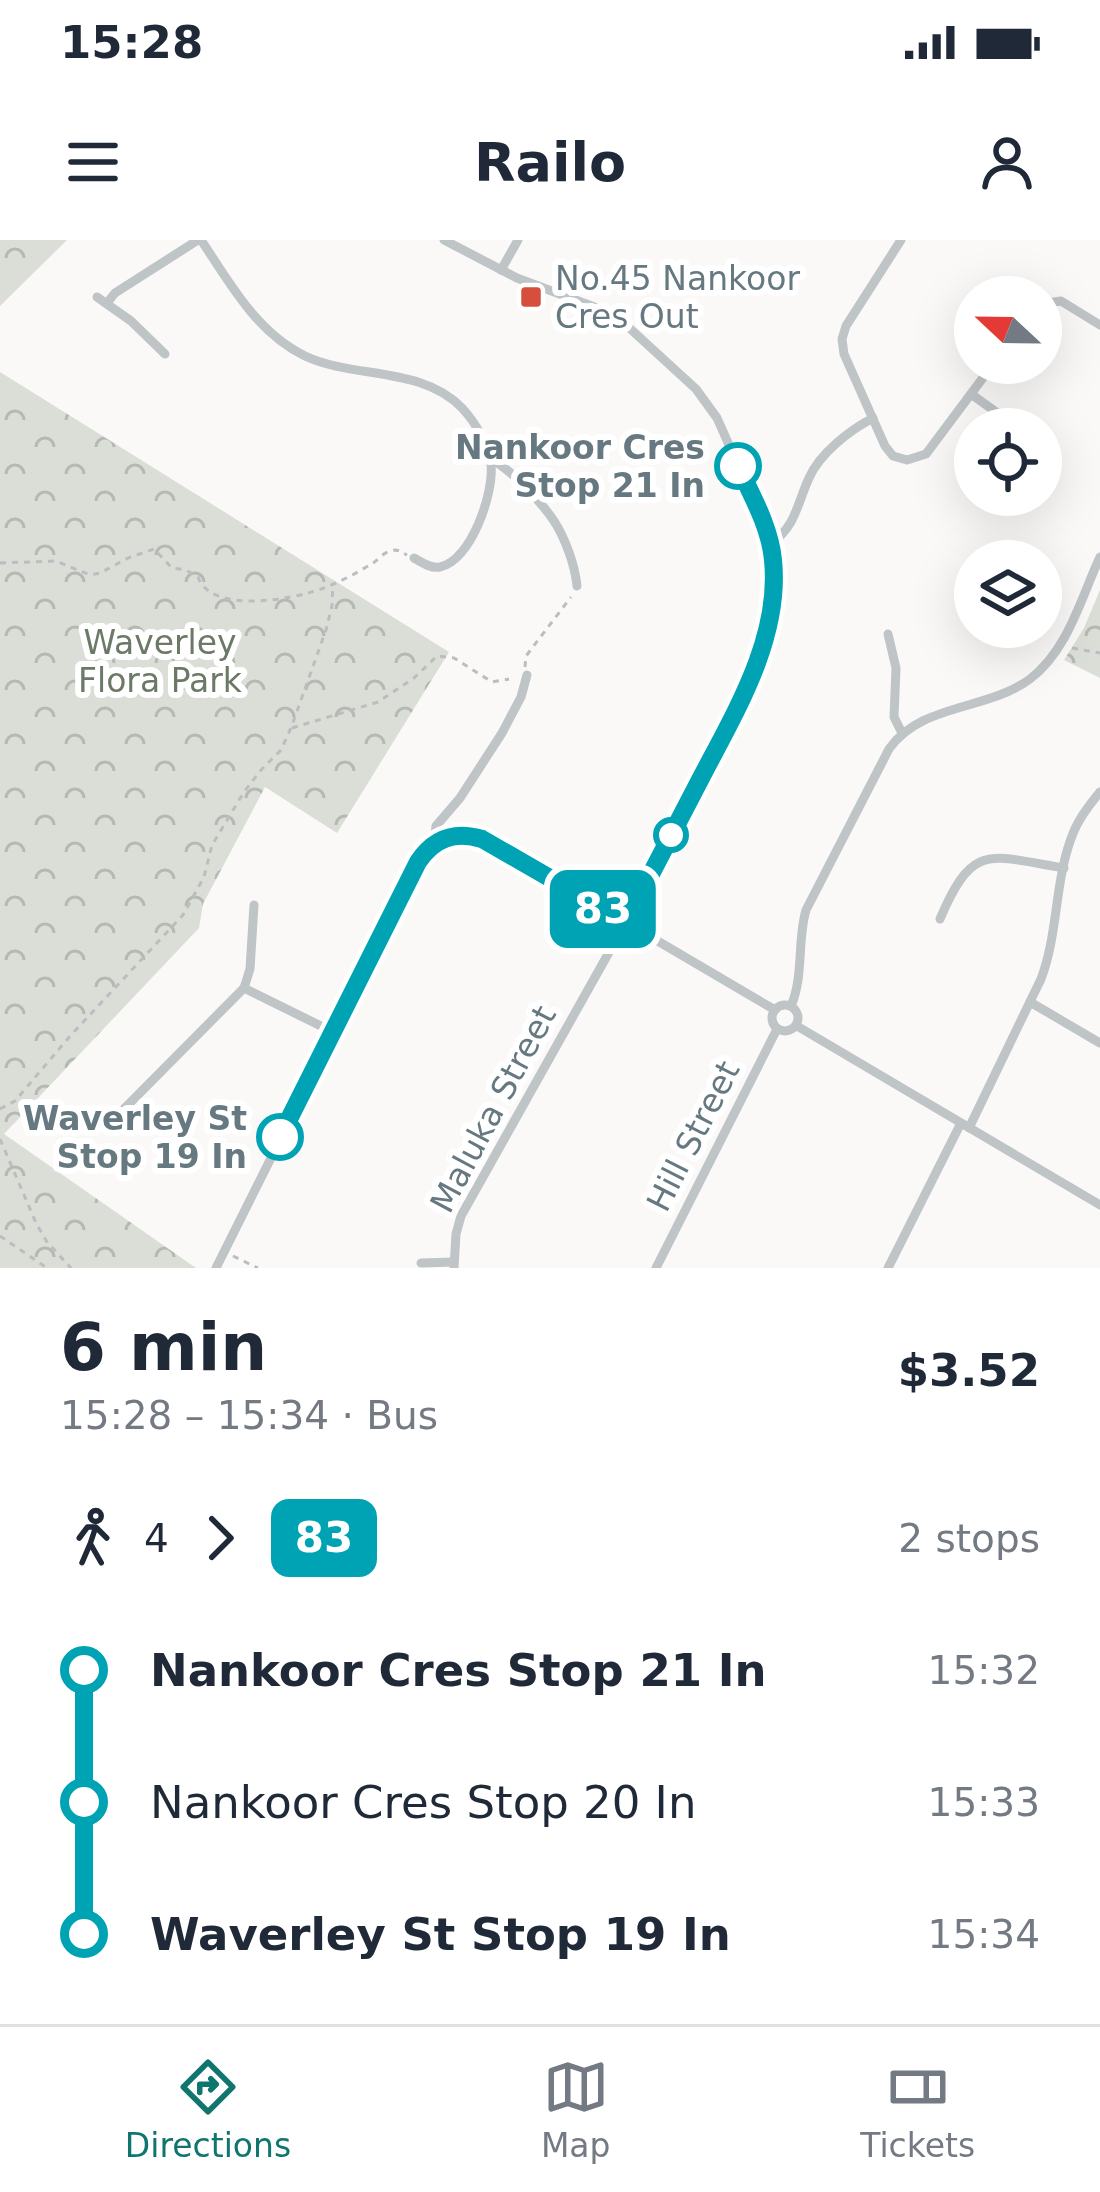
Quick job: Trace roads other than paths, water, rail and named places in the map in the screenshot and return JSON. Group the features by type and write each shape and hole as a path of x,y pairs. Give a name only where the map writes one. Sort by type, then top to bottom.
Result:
{"street":[{"path":"165,354 102,300 199,240 273,335 316,360 426,385 453,400 473,422 490,459 487,503 463,550 444,566 414,558"},
{"path":"444,240 502,270 614,316 696,389 717,418 771,544 794,520 817,465 854,428 873,418"},
{"path":"502,270 518,240"},
{"path":"902,240 842,339 844,354 889,452 914,460 926,454 978,384"},
{"path":"1062,302 1100,325"},
{"path":"971,394 990,408"},
{"path":"490,459 502,464 553,519 577,586"},
{"name":"Maluka Street","path":"421,1264 454,1265 461,1216 626,922 727,729 757,663 771,608 771,544"},
{"path":"791,1006 806,910 882,761 902,733 920,722 1021,685 1046,664 1075,617 1100,557"},
{"path":"888,634 896,668 894,717 902,733"},
{"path":"434,844 436,826 454,807 502,733 527,675"},
{"path":"508,679 523,688"},
{"path":"887,1268 1030,1002 1049,953 1073,833 1100,792"},
{"path":"216,1268 418,862 434,844 460,835 482,839 775,1010"},
{"path":"940,919 958,880 980,860 997,857 1064,868"},
{"path":"110,1124 244,988 250,969 254,904"},
{"path":"244,988 333,1032"},
{"path":"1030,1002 1100,1043"},
{"path":"791,1006 798,1014 796,1025 788,1031 777,1028 772,1020 775,1010 791,1006"},
{"path":"796,1025 1100,1204"},
{"name":"Hill Street","path":"656,1268 777,1028"}],"place":[{"name":"No.45 Nankoor Cres Out","path":"531,297"},
{"name":"Nankoor Cres Stop 21 In","path":"738,466"},
{"name":"Waverley St Stop 19 In","path":"280,1137"}],"park label":[{"name":"Waverley Flora Park","path":"160,661"}]}
